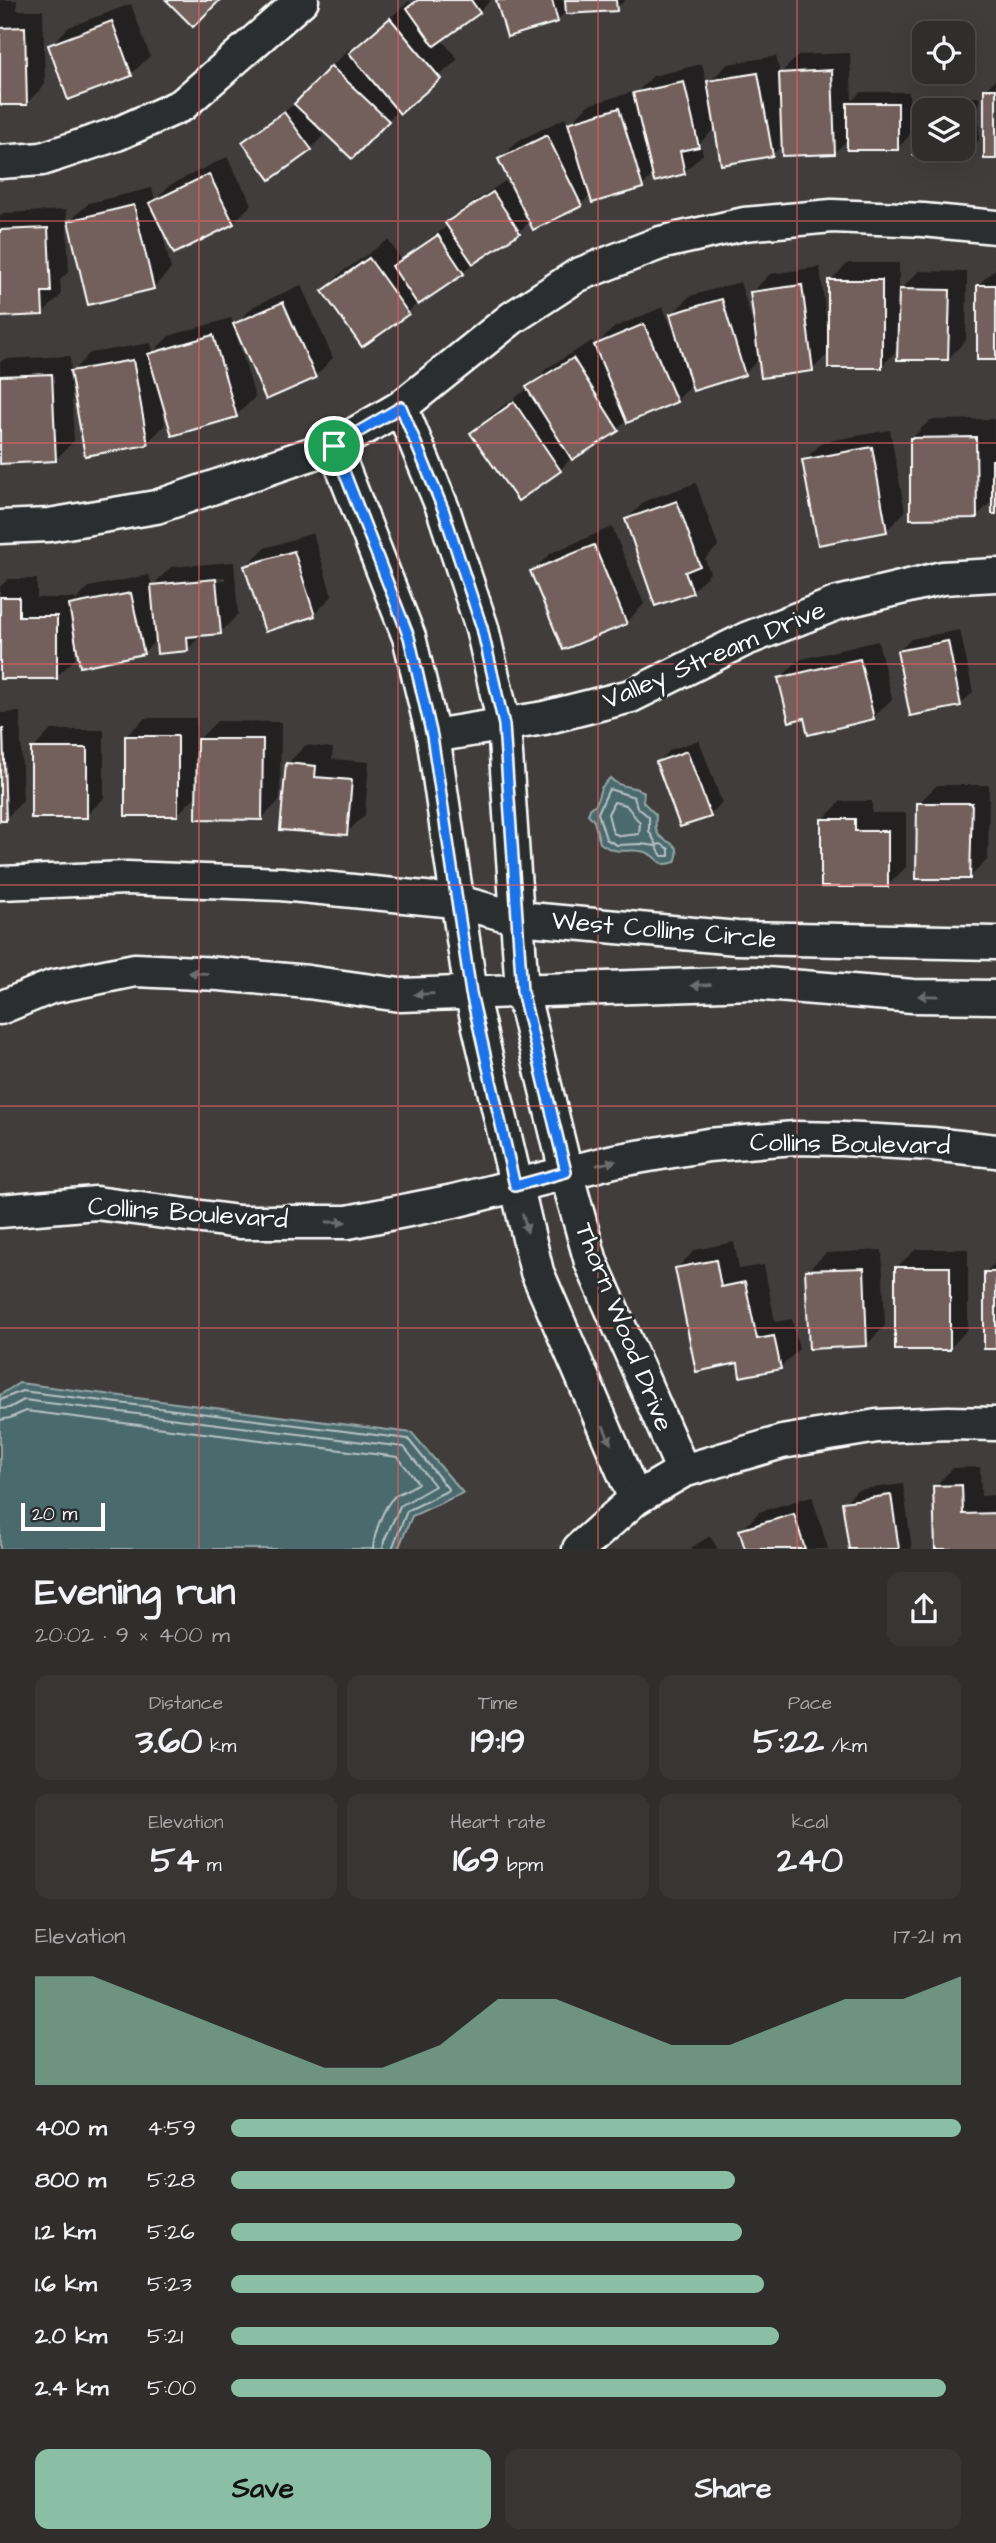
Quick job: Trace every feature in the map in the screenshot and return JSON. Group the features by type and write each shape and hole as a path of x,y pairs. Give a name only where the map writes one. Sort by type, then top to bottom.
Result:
{"street":[{"path":"0,162 42,159 117,134 182,105 302,0"},
{"path":"0,527 49,525 156,507 334,446 401,407 512,318 578,275 660,243 744,224 832,216 996,227"},
{"name":"Thorn Wood Drive","path":"401,407 443,509 478,616 504,725 522,991 566,1172 591,1262 683,1471"},
{"path":"334,446 409,637 432,736 471,993 537,1272 635,1499"},
{"name":"Valley Stream Drive","path":"432,736 544,718 631,696 746,639 838,603 942,578 996,575"},
{"name":"West Collins Circle","path":"0,883 127,878 281,884 455,901 518,918 737,938 996,943"},
{"path":"0,1008 51,987 135,970 282,980 400,995 753,984 913,996 996,997"},
{"name":"Collins Boulevard","path":"0,1211 96,1203 239,1222 348,1222 515,1186 566,1172 695,1147 795,1138 897,1141 996,1151"},
{"path":"579,1549 635,1499 683,1471 782,1442 877,1426 996,1424"}],"water":[{"path":"610,778 618,784 644,792 643,802 656,815 657,832 661,838 676,847 675,862 664,864 645,852 613,850 600,843 594,821 588,814 596,804 601,788"},
{"path":"19,1383 412,1433 463,1493 412,1516 398,1549 0,1549 0,1395"}],"building":[{"path":"166,0 220,0 193,27"},
{"path":"418,0 471,0 480,13 434,46 407,8"},
{"path":"496,0 552,0 558,22 507,37"},
{"path":"565,0 616,0 617,11 566,14"},
{"path":"390,18 441,79 400,114 349,53"},
{"path":"112,21 132,76 68,100 48,45"},
{"path":"25,27 27,105 0,105 0,28"},
{"path":"331,66 389,121 352,159 294,104"},
{"path":"832,70 835,154 782,156 779,73"},
{"path":"758,73 773,156 721,165 707,81"},
{"path":"684,82 699,147 680,151 685,174 654,182 633,93"},
{"path":"984,89 996,89 996,159 984,159"},
{"path":"847,103 898,103 898,150 847,150"},
{"path":"619,108 643,188 592,203 568,123"},
{"path":"284,112 312,150 270,180 242,142"},
{"path":"547,135 582,206 533,230 498,159"},
{"path":"209,174 234,224 174,254 149,203"},
{"path":"493,192 520,233 473,264 445,223"},
{"path":"134,205 154,289 88,305 68,221"},
{"path":"48,228 51,292 42,292 43,315 0,317 0,230"},
{"path":"438,235 464,274 418,305 392,266"},
{"path":"369,258 409,314 362,347 322,291"},
{"path":"828,280 882,280 882,368 828,368"},
{"path":"802,285 813,371 761,378 750,292"},
{"path":"977,285 996,285 996,360 977,360"},
{"path":"899,289 950,290 948,360 897,360"},
{"path":"722,299 745,375 693,391 670,314"},
{"path":"283,302 316,378 266,400 233,324"},
{"path":"644,324 677,402 627,423 594,345"},
{"path":"213,335 237,417 172,436 148,354"},
{"path":"573,358 619,431 572,460 526,387"},
{"path":"133,360 148,445 85,456 70,371"},
{"path":"52,374 56,461 0,464 0,376"},
{"path":"514,402 561,471 518,501 470,433"},
{"path":"976,437 977,518 910,519 910,438"},
{"path":"872,447 887,532 818,545 802,460"},
{"path":"992,460 996,460 996,514 992,514"},
{"path":"677,501 700,566 685,572 693,593 655,606 625,519"},
{"path":"594,545 627,624 563,650 530,571"},
{"path":"294,551 315,616 265,632 244,566"},
{"path":"216,579 221,634 187,637 188,651 157,654 151,585"},
{"path":"131,593 144,654 80,667 69,605"},
{"path":"0,597 19,597 19,616 57,616 57,679 0,679"},
{"path":"948,641 961,706 910,716 897,651"},
{"path":"860,659 874,719 808,735 804,718 789,722 778,678"},
{"path":"3,729 6,821 0,821 0,730"},
{"path":"125,736 178,736 178,816 125,816"},
{"path":"197,739 263,739 262,820 196,819"},
{"path":"31,748 87,748 87,818 31,818"},
{"path":"687,751 711,817 680,827 656,762"},
{"path":"286,763 316,766 315,777 352,780 347,835 280,830"},
{"path":"917,803 972,803 970,879 916,879"},
{"path":"821,819 855,819 855,831 888,831 888,887 821,887"},
{"path":"716,1260 721,1287 745,1282 757,1339 774,1336 781,1369 740,1377 738,1363 696,1372 675,1268"},
{"path":"895,1267 950,1267 950,1350 895,1350"},
{"path":"864,1268 867,1346 809,1349 805,1270"},
{"path":"984,1272 996,1272 996,1349 984,1349"},
{"path":"962,1485 963,1514 996,1513 996,1549 935,1549 933,1486"},
{"path":"891,1495 899,1549 849,1549 842,1502"},
{"path":"794,1514 805,1549 745,1549 739,1530"}],"route":[{"path":"401,407 443,509 482,628 504,725 522,991 566,1172 515,1186 471,993 432,736 409,637 334,446 401,407"}]}
